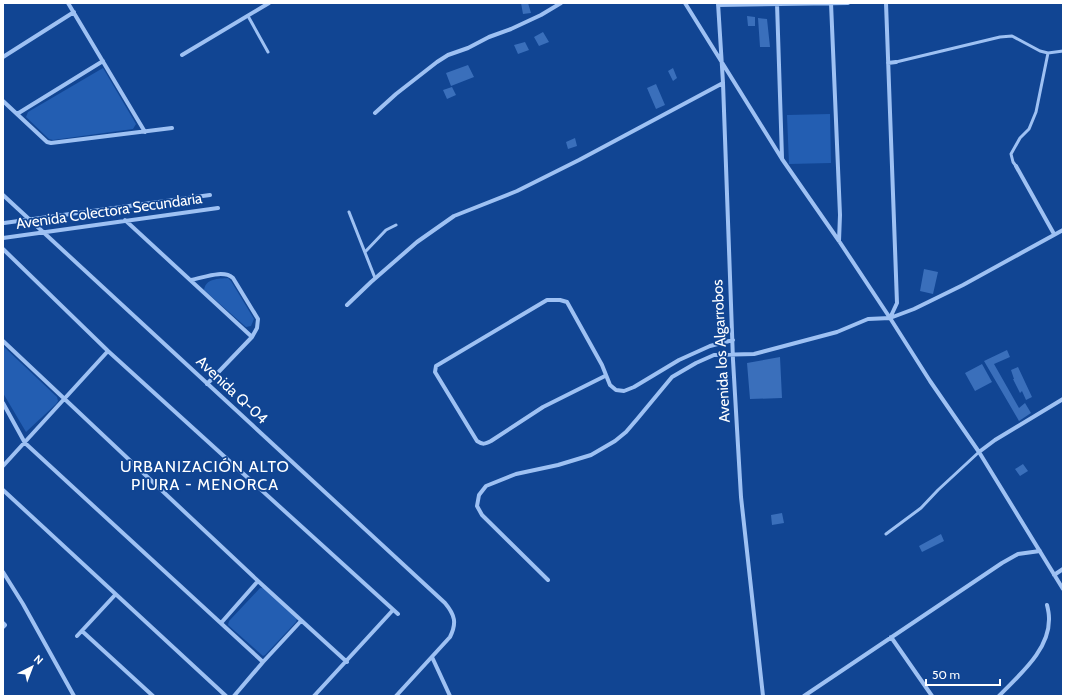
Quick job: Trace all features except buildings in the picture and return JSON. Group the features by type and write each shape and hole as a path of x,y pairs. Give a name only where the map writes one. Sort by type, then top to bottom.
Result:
{"street":[{"path":"68,3 146,132"},
{"path":"182,55 269,3"},
{"path":"375,113 396,94 448,55 511,29 541,15 561,3"},
{"path":"684,3 782,158 979,452 1063,589"},
{"path":"777,3 782,158"},
{"path":"831,3 840,215 839,241"},
{"path":"718,4 848,3"},
{"path":"886,3 897,303 890,318"},
{"name":"Avenida los Algarrobos","path":"718,4 720,60 723,83 733,354 741,497 763,696"},
{"path":"3,57 74,12"},
{"path":"17,114 103,61"},
{"path":"888,63 896,62"},
{"path":"347,304 417,242 454,216 517,191 579,160 723,83"},
{"path":"3,101 47,142 51,143 172,128"},
{"path":"1016,166 1054,234"},
{"name":"Avenida Q-04","path":"3,195 451,610 454,619 454,629 450,637 396,696"},
{"name":"Avenida Colectora Secundaria","path":"4,223 210,195"},
{"name":"Avenida Colectora Secundaria","path":"3,238 218,208"},
{"path":"125,220 252,337"},
{"path":"548,580 482,515 477,506 479,495 486,486 516,474 558,465 591,455 615,441 626,432 672,377 696,363 714,355 754,354 837,332 868,320 890,318 914,309 963,285 1063,230"},
{"path":"3,249 108,351 398,614"},
{"path":"191,280 220,274 230,274 258,319 257,328 252,337 207,384"},
{"path":"606,376 543,407 486,444 481,444 477,441 435,372 436,366 547,300 560,300 567,302 602,365 610,385 616,390 624,391 634,387 678,360 710,346 733,340"},
{"path":"3,341 258,581 347,662"},
{"path":"3,466 108,351"},
{"path":"979,452 995,440 1063,399"},
{"path":"3,403 26,442 263,662"},
{"path":"3,490 226,696"},
{"path":"804,696 1002,563 1018,554 1040,551"},
{"path":"1054,575 1063,570"},
{"path":"3,572 23,604 74,696"},
{"path":"221,623 258,581"},
{"path":"77,636 115,595"},
{"path":"1000,696 1030,663 1043,644 1050,618 1047,605"},
{"path":"314,696 394,610"},
{"path":"234,696 301,621"},
{"path":"3,623 5,625 3,627"},
{"path":"82,631 153,696"},
{"path":"891,637 932,696"},
{"path":"432,657 450,696"}],"lane":[{"path":"248,16 268,52"},
{"path":"896,62 1000,37 1012,36 1040,51 1048,53 1063,51"},
{"path":"1016,166 1013,162 1011,154 1020,138 1029,129 1036,112 1048,53"},
{"path":"349,212 375,278"},
{"path":"365,252 386,230 396,225"},
{"path":"886,534 921,508 979,452"}],"shaded area":[{"path":"103,68 136,124 133,129 53,140 49,139 26,117 28,112"},
{"path":"830,114 831,163 789,164 787,115"},
{"path":"228,278 254,319 251,326 246,327 204,290 207,283 210,281"},
{"path":"3,346 57,397 58,401 56,404 26,432 3,393"},
{"path":"260,588 264,588 297,619 296,622 263,656 228,625 229,621"}],"district":[{"name":"URBANIZACIÓN ALTO PIURA - MENORCA","path":"205,475"}]}
